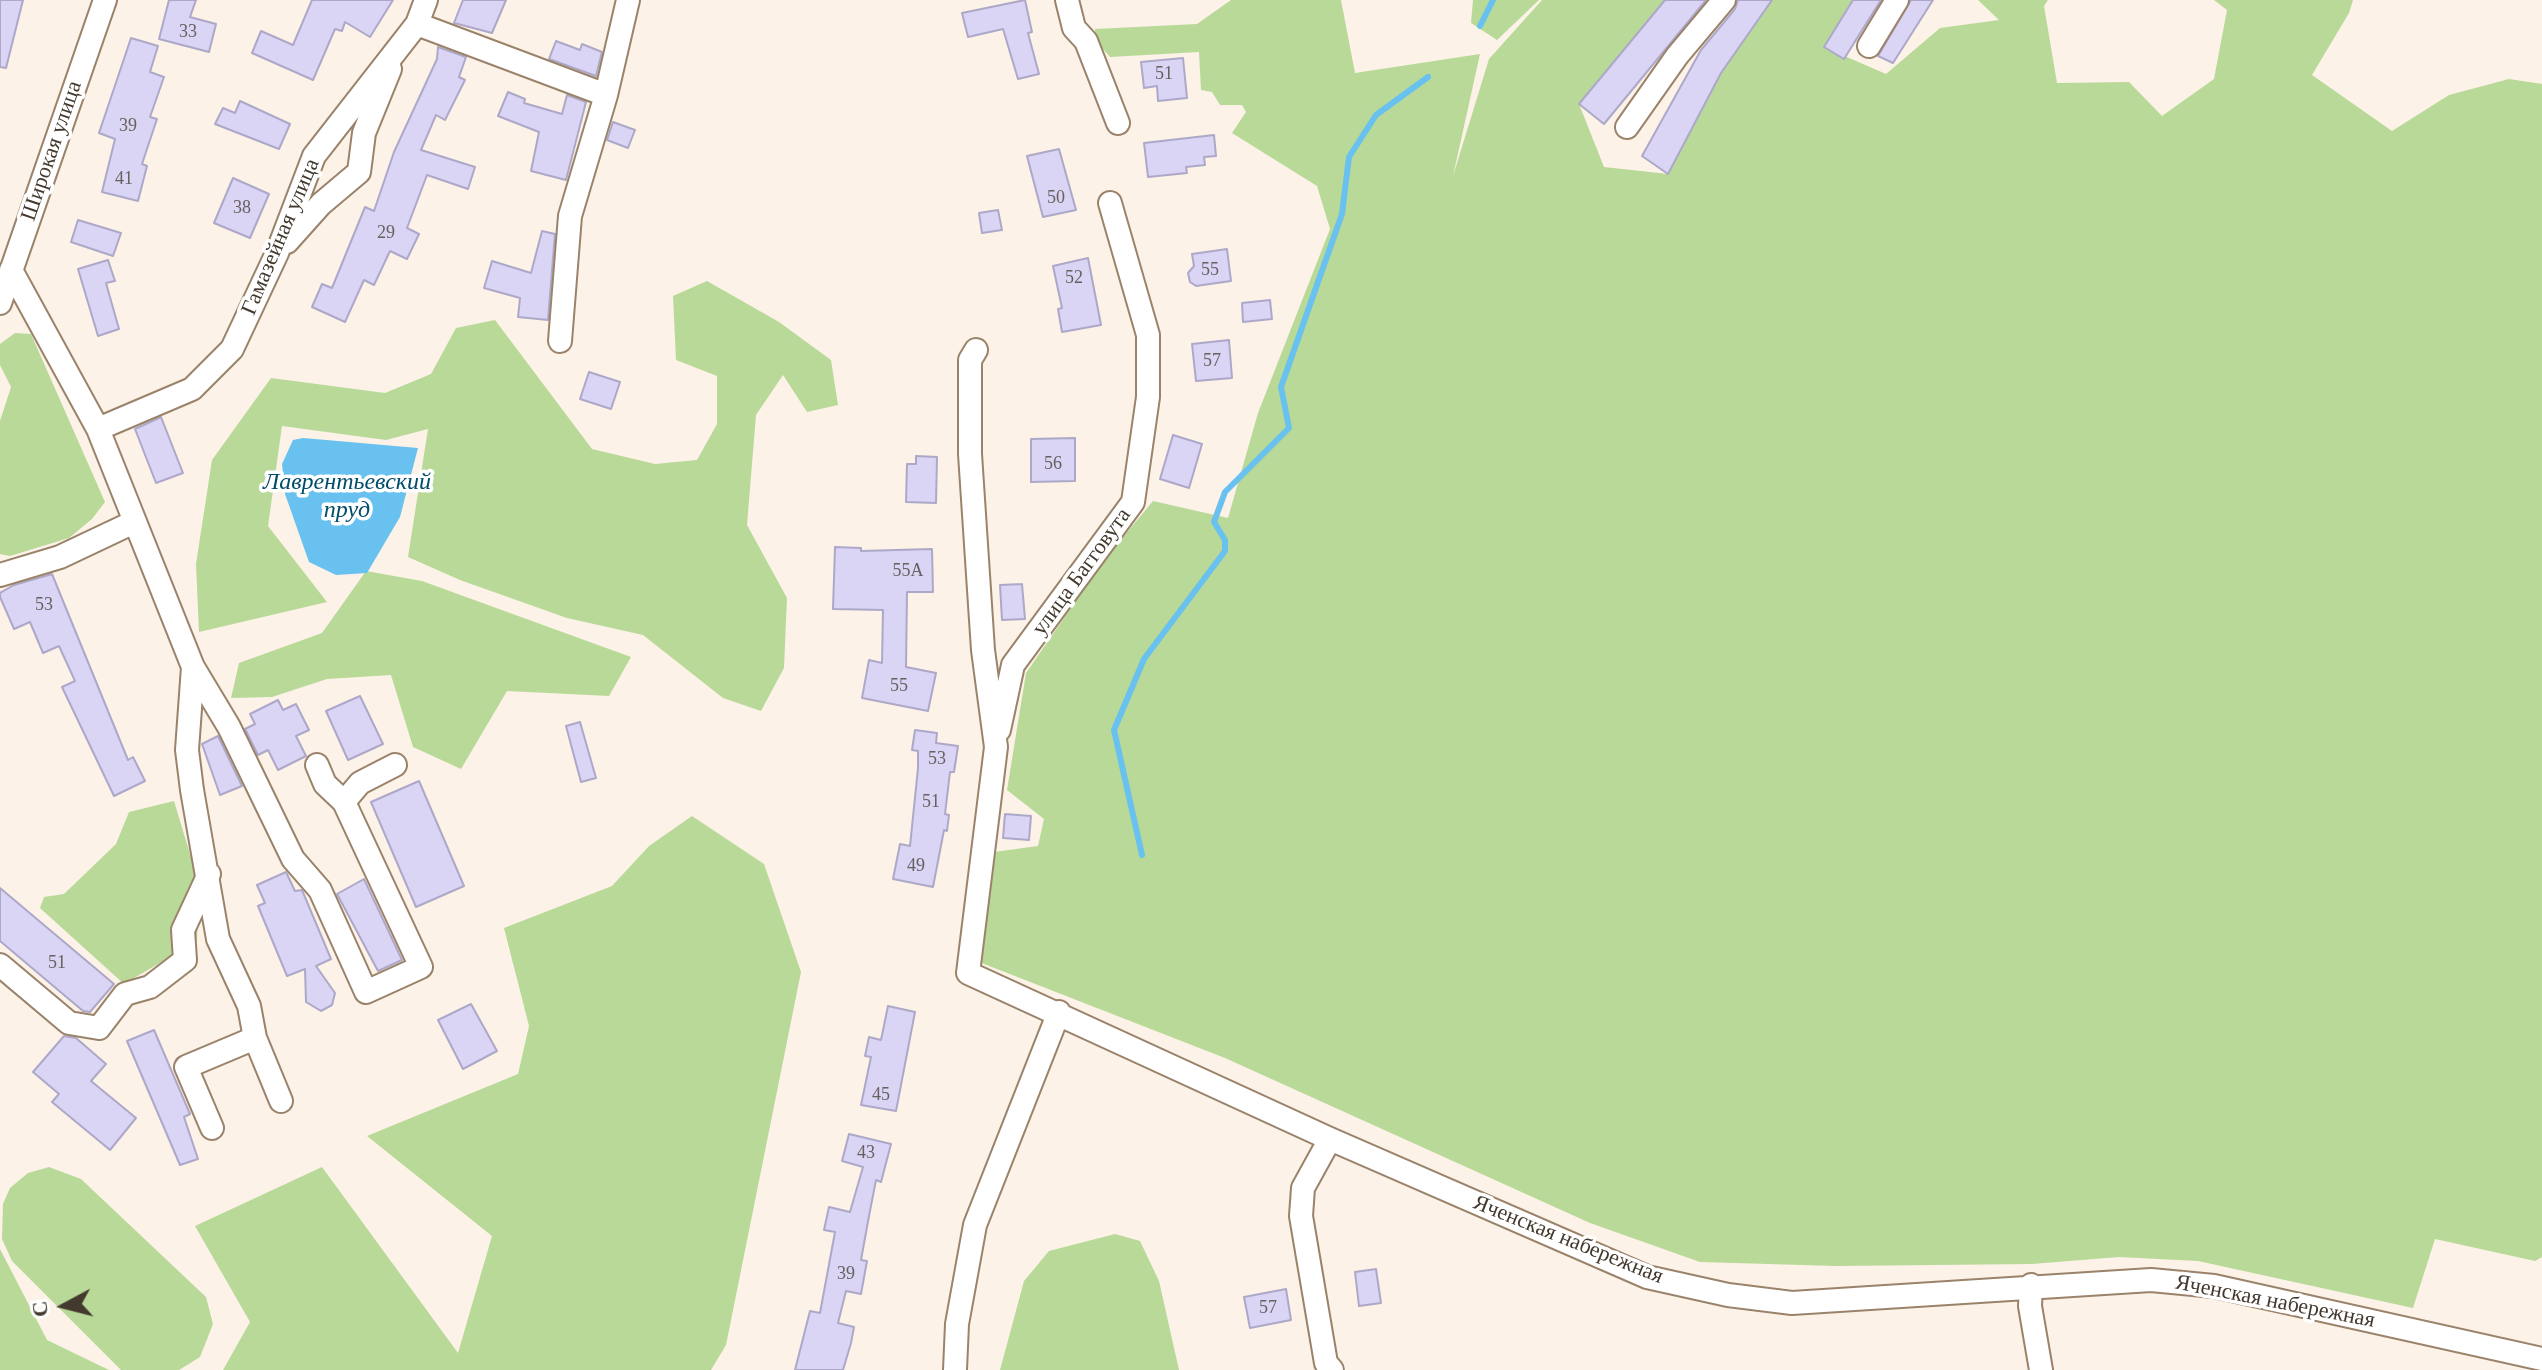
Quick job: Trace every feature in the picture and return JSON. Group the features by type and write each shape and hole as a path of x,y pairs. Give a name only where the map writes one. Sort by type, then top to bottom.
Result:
{"street":[{"name":"Широкая улица","path":"0,303 105,0"},
{"name":"Гамазейная улица","path":"98,429 192,389 232,349 277,253 314,156 417,24 426,0"},
{"path":"560,341 570,216 606,95 628,0"},
{"path":"1067,0 1074,28 1086,41 1118,123"},
{"path":"1627,127 1677,56 1724,0"},
{"path":"1869,46 1897,0"},
{"path":"417,24 606,95"},
{"path":"277,253 321,204 359,172 364,133 389,77 393,56"},
{"name":"улица Багговута","path":"996,747 1013,665 1133,502 1148,397 1148,335 1110,203"},
{"path":"11,270 98,429 193,667 229,727 293,859 320,890 366,992 421,967 344,802 325,784 317,765"},
{"path":"976,350 970,360 970,454 983,650 996,747"},
{"path":"0,575 60,557 134,522"},
{"path":"193,667 187,750 218,939 249,1006 255,1038 281,1101"},
{"name":"Яченская набережная","path":"996,747 968,973 1059,1012 1330,1139 1647,1277 1728,1295 1792,1303 2031,1285 2151,1280 2214,1286 2542,1359"},
{"path":"344,802 360,783 395,765"},
{"path":"0,965 69,1023 99,1028 125,994 150,987 185,960 183,930 209,874"},
{"path":"955,1370 957,1324 975,1225 1059,1012"},
{"path":"212,1128 186,1067 255,1038"},
{"path":"1330,1139 1303,1188 1301,1216 1326,1363 1332,1370"},
{"path":"2031,1285 2030,1306 2041,1370"}],"green space":[{"path":"1231,0 1341,0 1355,73 1480,54 1453,176 1489,59 1542,0 1665,0 1579,104 1604,167 1668,174 1721,73 1772,0 1853,0 1824,47 1886,74 1940,28 1999,20 1978,0 2048,0 2044,6 2057,83 2129,82 2162,116 2214,79 2227,10 2214,0 2353,0 2349,13 2312,75 2392,131 2449,95 2509,79 2542,84 2542,1257 2535,1261 2435,1239 2413,1308 2198,1261 2119,1257 2032,1264 1836,1266 1700,1262 1590,1223 1225,1058 979,962 994,852 1038,846 1044,819 1007,790 1026,673 1104,560 1153,501 1228,518 1258,413 1330,229 1317,186 1232,133 1246,112 1242,105 1220,105 1212,92 1201,90 1199,52 1110,57 1096,41 1095,29 1197,24"},
{"path":"1473,0 1539,0 1497,40 1471,23"},
{"path":"707,281 779,322 831,360 838,405 807,412 783,375 756,415 747,525 787,598 784,668 761,711 723,698 643,635 567,618 460,580 408,557 428,429 386,440 282,426 268,526 327,602 199,632 196,564 212,460 271,378 385,393 431,374 456,328 495,320 592,449 655,464 697,460 717,424 717,376 676,360 673,296"},
{"path":"15,333 31,334 105,502 92,519 69,538 10,556 0,554 0,421 11,387 0,365 0,344"},
{"path":"366,571 422,581 631,657 609,696 507,691 461,769 413,747 391,675 327,679 272,697 231,698 239,663 322,633"},
{"path":"174,801 199,884 197,941 124,984 40,908 44,897 64,894 116,844 129,812"},
{"path":"692,816 764,864 801,972 726,1345 711,1370 223,1370 250,1322 195,1226 322,1167 458,1353 492,1236 367,1136 518,1074 529,1026 504,928 612,886 649,846"},
{"path":"49,1167 81,1179 206,1297 213,1324 200,1357 179,1370 121,1370 12,1261 2,1239 3,1204 10,1188 28,1173"},
{"path":"1115,1234 1140,1241 1159,1281 1179,1370 1000,1370 1024,1281 1049,1251"},
{"path":"0,1249 47,1340 109,1370 0,1370"}],"water":[{"name":"Лаврентьевский пруд","path":"303,438 418,448 400,517 367,573 336,575 309,562 285,494 282,464 293,440"}],"building":[{"path":"0,0 23,0 6,68 0,67"},
{"path":"169,0 196,0 190,17 216,24 209,52 159,39"},
{"path":"312,0 393,0 370,37 345,22 342,31 335,29 313,80 252,53 261,31 293,45"},
{"path":"463,0 506,0 492,33 454,23"},
{"path":"1025,0 1032,32 1028,33 1039,74 1018,79 1003,29 968,37 962,13"},
{"path":"1665,0 1706,0 1604,124 1579,104"},
{"path":"1738,0 1772,0 1721,73 1668,174 1642,156 1701,50 1735,9"},
{"path":"1853,0 1881,0 1844,59 1824,47"},
{"path":"1911,0 1933,0 1893,63 1878,56"},
{"path":"131,38 158,46 150,72 164,77 150,117 157,119 142,164 147,166 138,201 102,192 115,139 99,133"},
{"path":"556,41 580,50 582,44 602,52 596,76 549,59"},
{"path":"438,47 466,57 459,77 465,80 445,120 436,115 421,150 475,167 468,189 427,175 407,228 419,234 407,259 390,251 374,285 364,280 345,322 312,307 322,284 332,288 365,207 374,211 394,152 437,59"},
{"path":"1183,58 1187,98 1158,101 1157,86 1144,88 1141,62"},
{"path":"508,92 525,99 524,103 562,114 567,95 586,102 566,180 531,171 539,132 498,116"},
{"path":"240,101 290,124 279,149 215,124 223,108 235,113"},
{"path":"613,122 635,130 628,148 607,140"},
{"path":"1214,135 1216,156 1204,157 1205,165 1186,167 1187,173 1148,177 1144,143"},
{"path":"1059,149 1076,210 1043,217 1027,156"},
{"path":"233,178 269,194 250,238 214,223"},
{"path":"998,210 1002,230 982,233 979,213"},
{"path":"78,220 121,233 113,256 71,242"},
{"path":"542,231 555,234 548,320 518,317 520,298 484,288 492,261 531,273"},
{"path":"1227,249 1231,281 1196,286 1190,282 1188,273 1194,266 1192,254"},
{"path":"1088,258 1101,325 1062,332 1058,309 1062,308 1053,266"},
{"path":"108,260 115,281 106,283 119,329 98,336 78,269"},
{"path":"1270,300 1272,319 1243,322 1242,303"},
{"path":"1229,340 1232,378 1196,381 1192,344"},
{"path":"589,372 620,382 611,409 580,399"},
{"path":"161,417 183,473 156,483 135,429"},
{"path":"1173,435 1202,444 1189,488 1160,479"},
{"path":"1075,438 1075,481 1031,482 1031,439"},
{"path":"916,456 937,457 936,503 906,502 907,464 916,464"},
{"path":"835,547 861,548 861,551 932,549 933,592 907,592 906,667 936,673 928,711 862,698 869,660 882,663 883,610 833,609"},
{"path":"52,574 128,760 133,757 145,781 114,796 62,687 75,681 59,646 43,653 30,622 14,629 0,597 0,593 14,585"},
{"path":"1022,584 1025,619 1002,620 1000,585"},
{"path":"360,696 383,744 348,760 326,711"},
{"path":"278,700 283,710 296,704 309,730 296,736 306,756 278,770 268,750 258,755 245,729 255,724 250,714"},
{"path":"580,722 596,778 581,782 566,726"},
{"path":"915,730 937,733 936,743 958,746 954,772 950,772 945,814 949,815 947,831 944,830 933,887 893,879 900,844 910,846 918,768 918,751 912,750"},
{"path":"218,736 242,786 220,795 202,744"},
{"path":"419,781 464,886 416,907 371,802"},
{"path":"1005,814 1031,816 1029,840 1003,838"},
{"path":"286,872 295,891 302,890 331,959 316,966 335,993 332,1005 321,1011 306,1002 305,969 287,976 258,906 265,903 257,885"},
{"path":"364,879 402,960 378,971 337,894"},
{"path":"0,888 114,984 90,1012 83,1011 0,941"},
{"path":"471,1004 497,1051 463,1069 438,1020"},
{"path":"888,1006 915,1012 896,1111 861,1105 871,1057 865,1056 869,1037 881,1040"},
{"path":"154,1030 190,1114 184,1117 198,1159 180,1165 127,1041"},
{"path":"64,1036 76,1038 106,1064 91,1081 136,1118 110,1150 52,1102 59,1094 33,1072"},
{"path":"849,1134 891,1144 881,1182 876,1180 861,1260 867,1261 861,1294 846,1291 838,1323 854,1327 851,1343 843,1370 795,1370 810,1311 820,1313 835,1232 824,1230 829,1207 850,1212 863,1167 842,1161"},
{"path":"1376,1269 1381,1303 1359,1306 1355,1272"},
{"path":"1286,1289 1291,1320 1250,1328 1244,1297"}],"waterway":[{"path":"1480,26 1493,0"},
{"path":"1142,855 1114,730 1144,659 1225,551 1225,540 1214,522 1225,492 1289,428 1281,387 1342,214 1349,157 1376,115 1428,77"}]}
